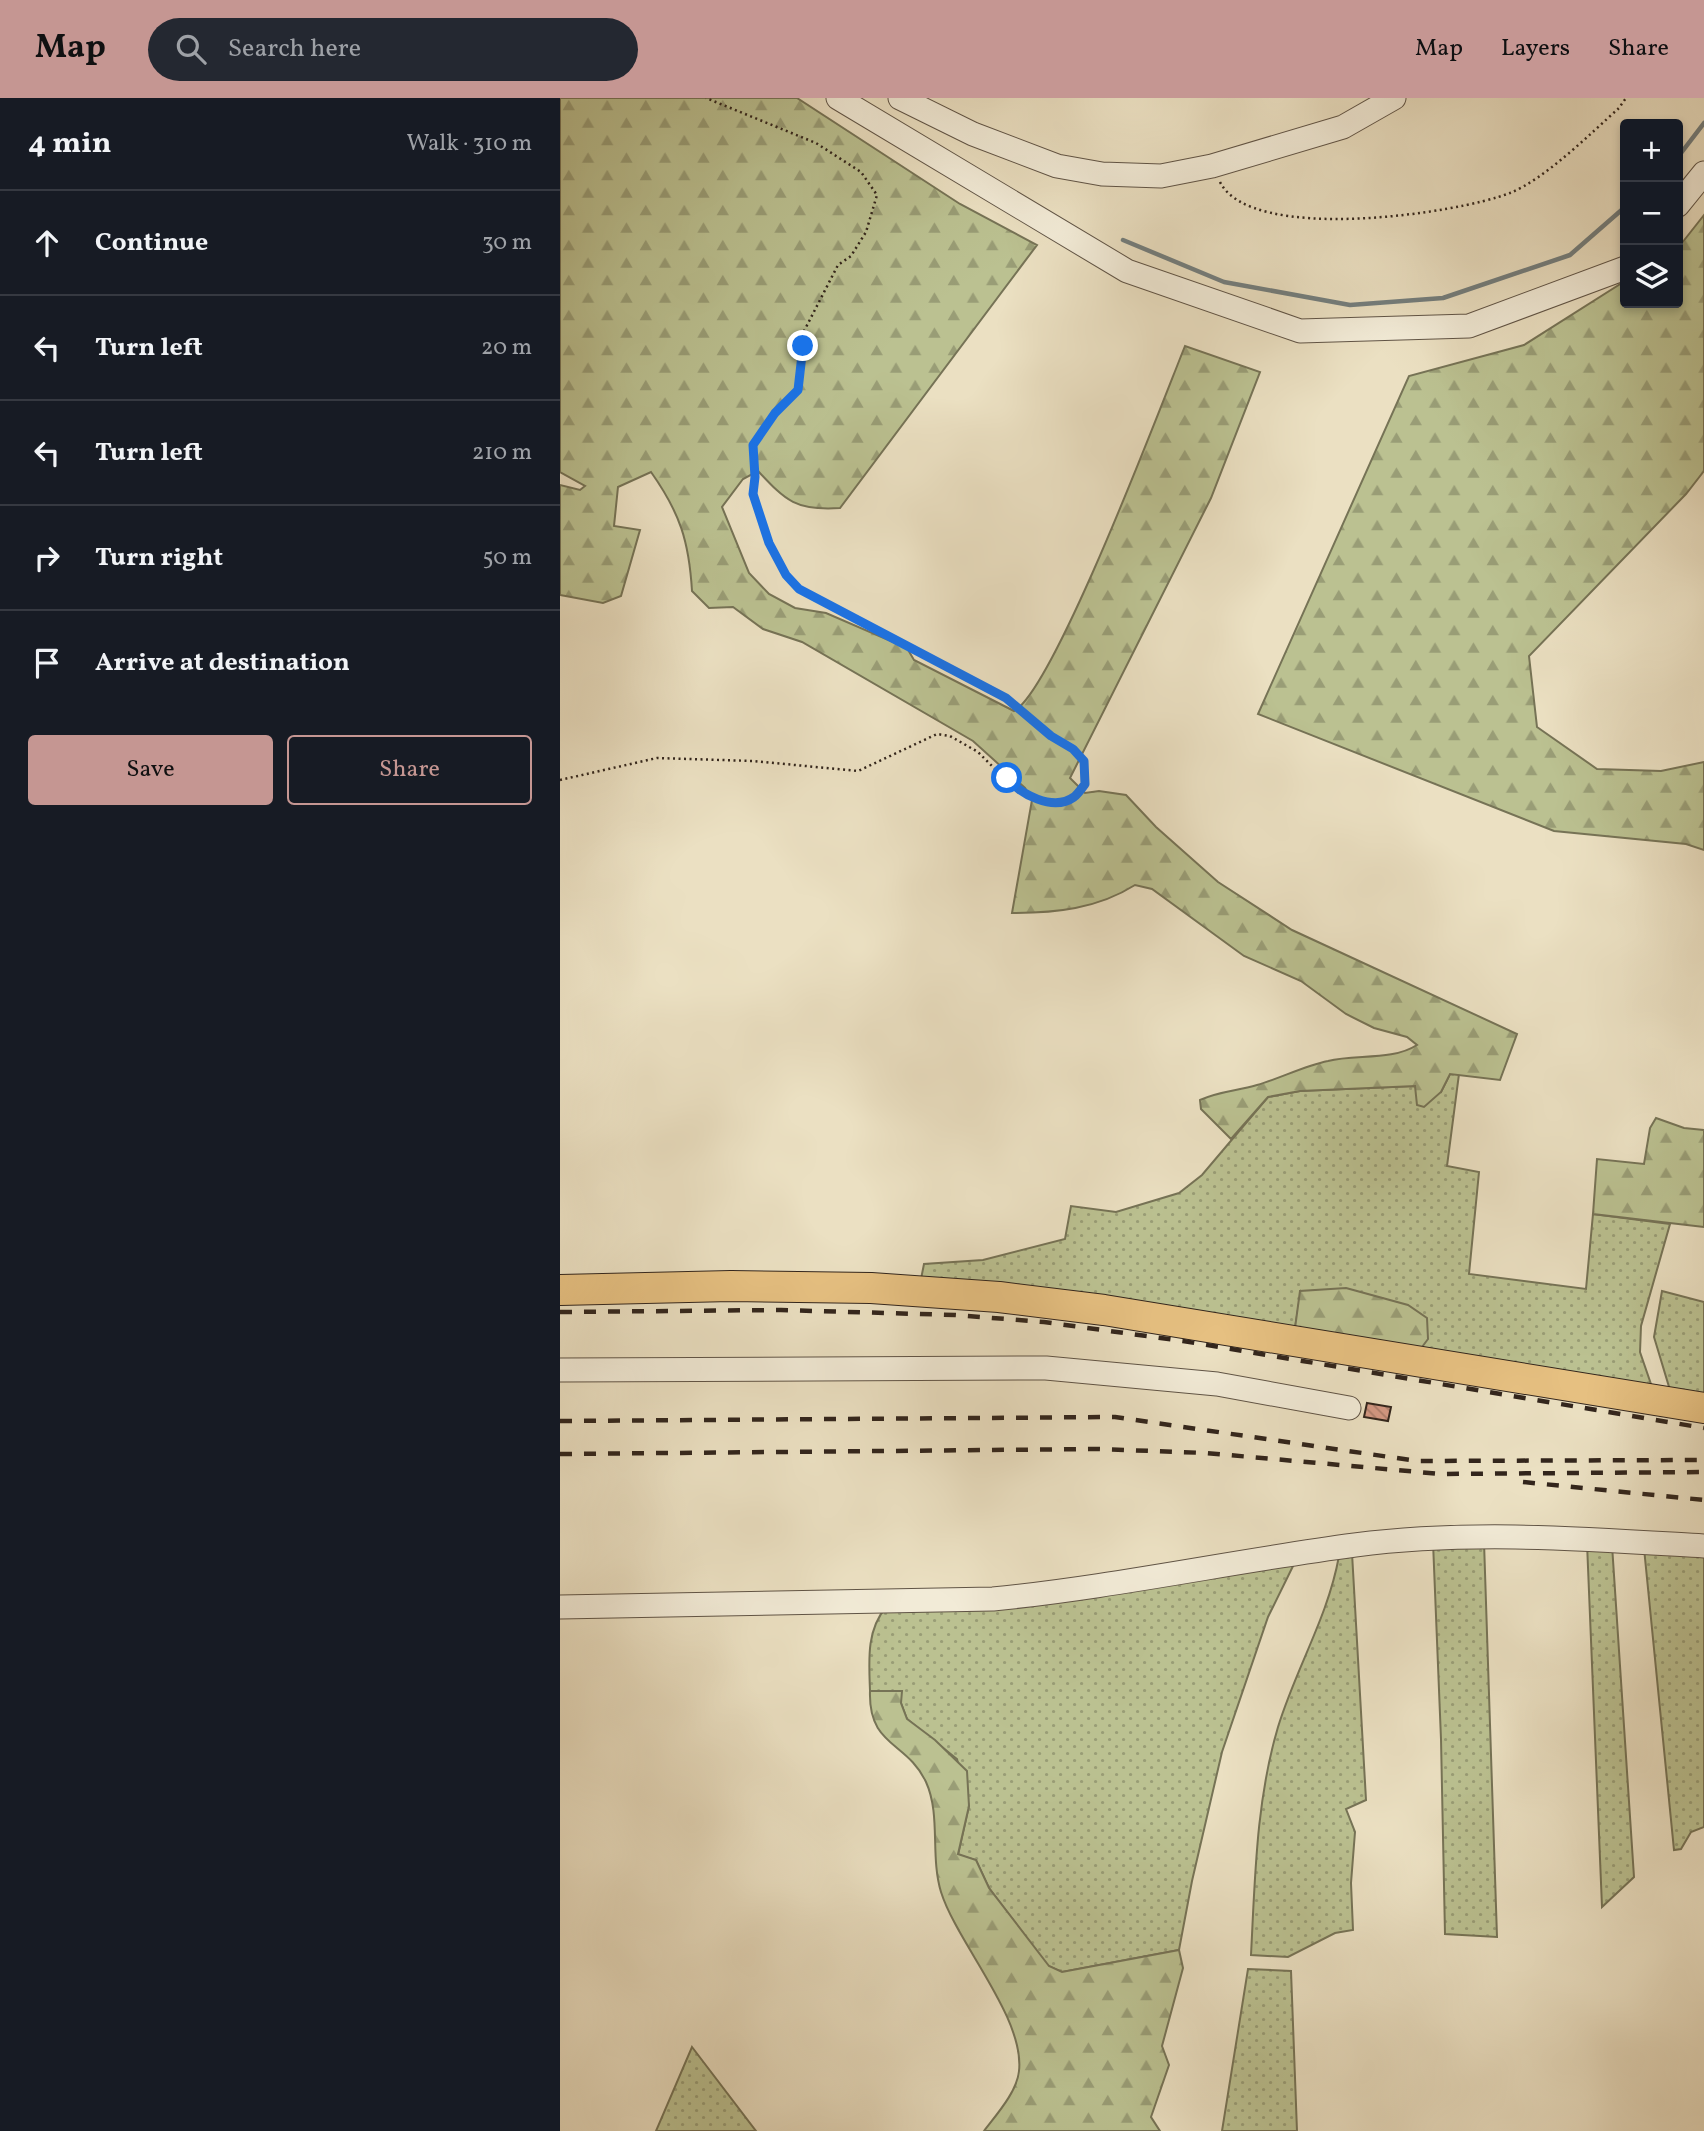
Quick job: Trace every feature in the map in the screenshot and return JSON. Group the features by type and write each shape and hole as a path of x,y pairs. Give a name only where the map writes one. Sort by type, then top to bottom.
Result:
{"main road":[{"path":"560,1290 801,1287 999,1297 1104,1310 1704,1408"}],"lane":[{"path":"900,98 973,134 1057,166 1102,174 1161,176 1212,166 1343,127 1394,98"},
{"path":"852,101 1127,271 1300,331 1469,326 1620,270"},
{"path":"1683,199 1704,173"},
{"path":"560,1370 1046,1368 1217,1384 1349,1408"},
{"path":"560,1607 993,1598 1164,1576 1356,1545 1470,1536 1704,1546"}],"path":[{"path":"560,780 657,758 753,761 858,771 937,734 950,736 978,752 1020,794 1063,802 1074,797 1085,784 1084,761 1073,749 1051,736 1006,698 799,589 786,575 769,543 753,494 753,445 775,413 798,390 802,335 838,265 851,256 866,232 877,195 861,172 816,144 706,98"},
{"path":"1212,166 1222,186 1248,207 1301,216 1375,220 1441,211 1512,192 1561,159 1619,108 1626,98"}],"green space":[{"path":"560,98 797,98 960,204 1037,245 840,508 813,508 793,502 776,490 758,471 743,479 722,507 749,573 769,594 795,608 826,613 907,648 914,660 1014,711 1032,692 1080,601 1185,346 1260,372 1211,498 1070,778 1085,793 1099,791 1126,795 1156,827 1218,882 1292,930 1517,1034 1500,1080 1450,1074 1441,1092 1424,1107 1417,1105 1415,1086 1300,1091 1268,1097 1231,1139 1201,1109 1200,1100 1257,1085 1319,1063 1396,1053 1417,1045 1407,1037 1374,1028 1346,1014 1301,981 1244,956 1152,889 1135,885 1106,900 1075,908 1012,913 1032,800 1025,788 973,741 802,642 763,629 733,607 709,608 692,591 681,528 676,514 651,472 618,487 614,526 640,530 621,596 603,603 560,595 560,485 580,490 585,486 560,472"},
{"path":"1704,215 1704,471 1686,494 1529,656 1537,727 1597,769 1661,771 1704,762 1704,850 1686,844 1554,831 1258,714 1409,376 1524,345 1620,284 1620,308 1683,308 1683,242"},
{"path":"1450,1074 1459,1074 1447,1166 1479,1172 1469,1274 1586,1289 1593,1214 1670,1224 1641,1326 1640,1352 1652,1387 1419,1351 1301,1291 1295,1328 921,1279 924,1264 983,1260 1065,1239 1071,1206 1116,1212 1179,1193 1202,1175 1268,1097 1300,1091 1415,1086 1441,1092"},
{"path":"1656,1118 1684,1128 1704,1130 1704,1227 1593,1214 1597,1159 1644,1164 1650,1128"},
{"path":"1346,1288 1408,1305 1427,1318 1428,1339 1419,1351 1295,1328 1300,1291"},
{"path":"1662,1291 1704,1302 1704,1396 1670,1390 1654,1337"},
{"path":"1433,1542 1484,1542 1497,1937 1445,1934"},
{"path":"1587,1543 1612,1545 1634,1877 1602,1907"},
{"path":"1644,1548 1704,1550 1704,1827 1691,1832 1681,1849 1674,1850"},
{"path":"1352,1553 1366,1800 1346,1809 1355,1832 1351,1883 1353,1930 1335,1933 1288,1957 1251,1955 1261,1812 1278,1727 1320,1621 1339,1556"},
{"path":"1295,1562 1268,1617 1222,1752 1179,1950 1062,1972 1048,1966 989,1888 976,1860 958,1855 969,1806 957,1759 907,1719 901,1703 901,1691 870,1691 870,1647 880,1616 886,1607"},
{"path":"870,1691 902,1691 901,1703 907,1719 935,1740 967,1771 969,1806 958,1854 976,1860 989,1888 1049,1966 1062,1972 1179,1950 1183,1968 1162,2046 1169,2065 1151,2117 1160,2131 984,2131 1014,2087 1019,2071 1018,2050 1012,2028 1001,2005 949,1912 941,1892 936,1864 933,1808 926,1782 909,1758 882,1734 875,1723"},
{"path":"1248,1969 1291,1971 1297,2131 1222,2131"},
{"path":"692,2047 756,2131 656,2131"}],"building":[{"path":"1367,1403 1391,1407 1388,1421 1364,1417"}],"waterway":[{"path":"1683,150 1704,123"},
{"path":"1123,240 1224,282 1350,305 1443,298 1570,255 1620,211"}],"railway":[{"path":"560,1312 781,1310 955,1315 1044,1322 1183,1341 1704,1428"},
{"path":"560,1421 1115,1417 1417,1461 1704,1460"},
{"path":"560,1454 1098,1449 1206,1453 1441,1474 1704,1472"},
{"path":"1523,1482 1704,1500"}],"route":[{"path":"803,346 798,390 775,413 753,445 753,494 769,543 786,575 799,589 1006,698 1051,736 1073,749 1084,761 1085,784 1074,797 1063,802 1020,794 1007,778"}]}
